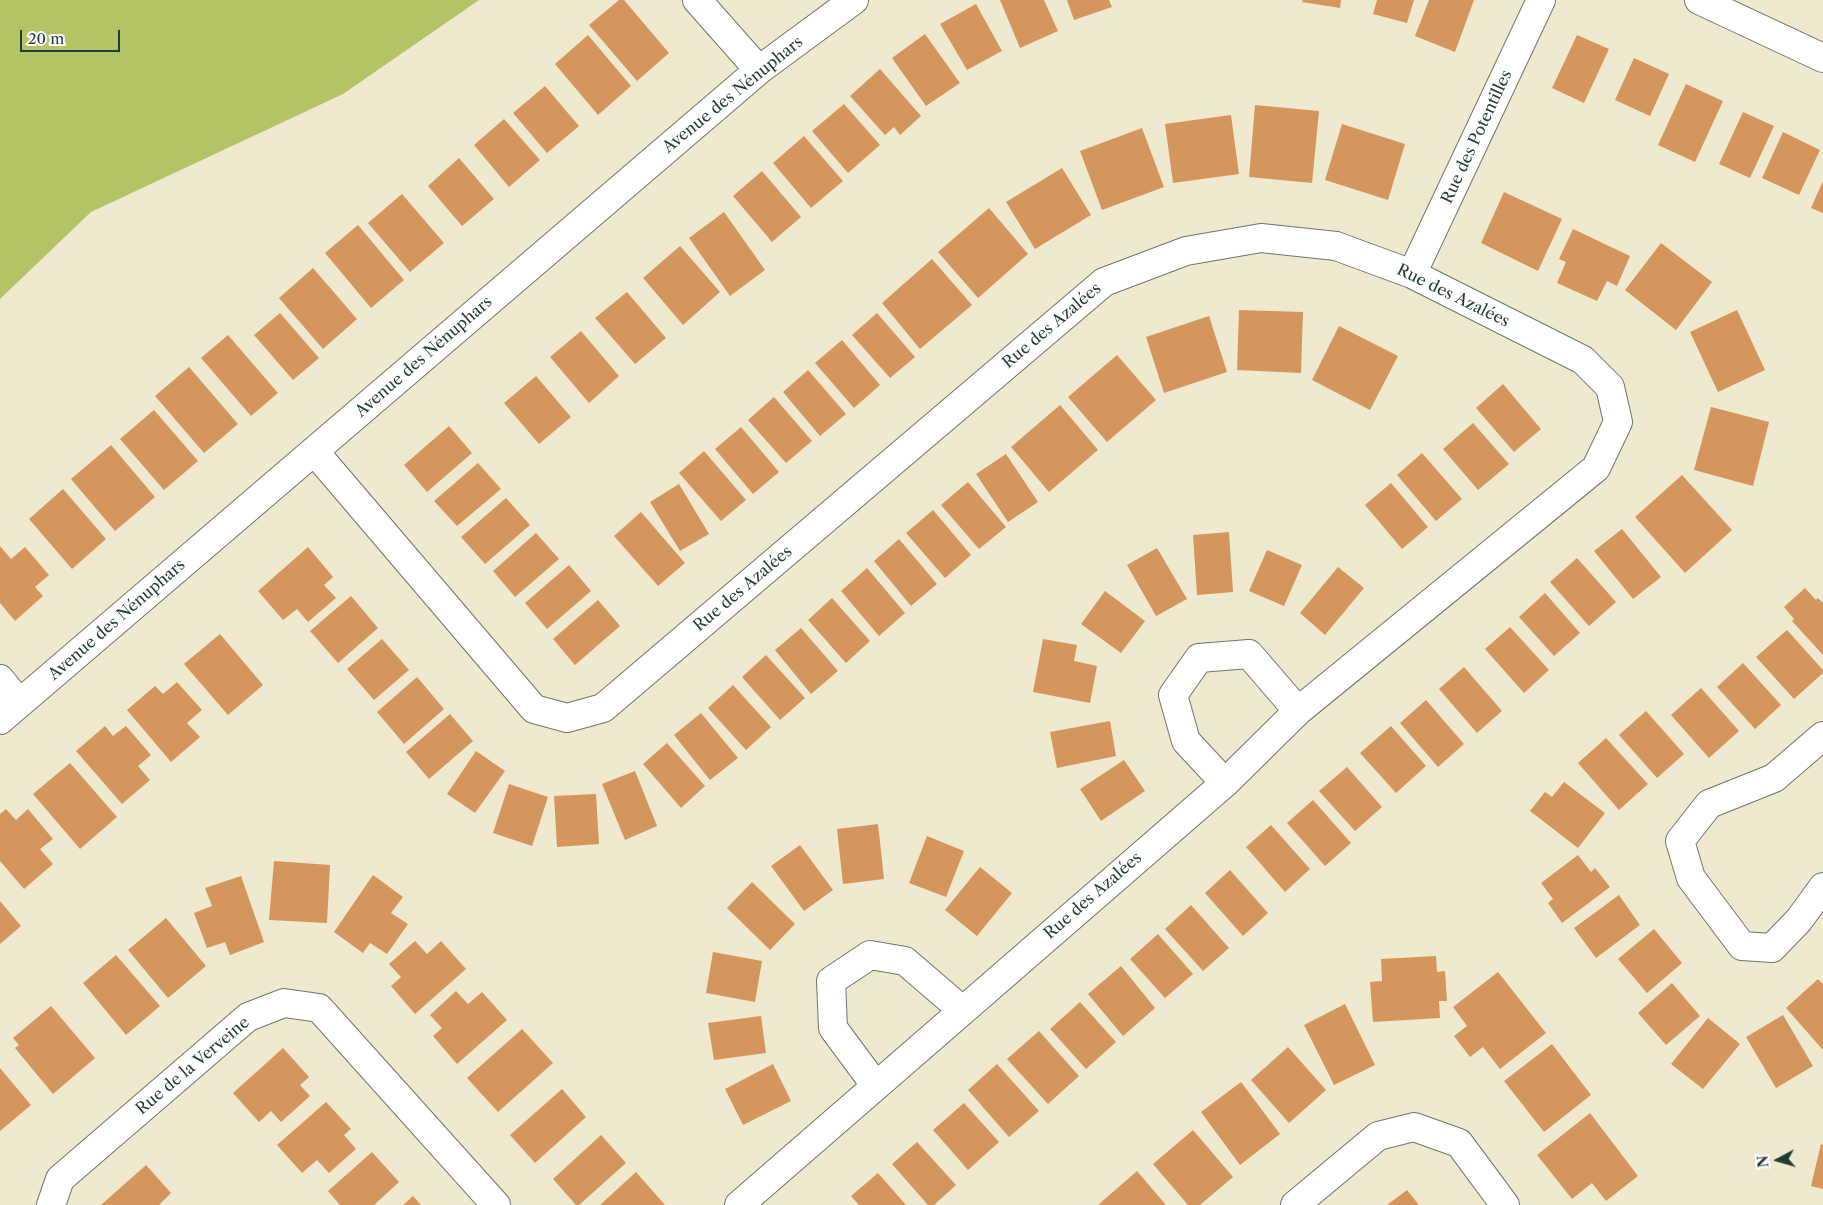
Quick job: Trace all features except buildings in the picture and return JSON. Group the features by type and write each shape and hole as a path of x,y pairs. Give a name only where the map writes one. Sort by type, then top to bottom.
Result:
{"street":[{"path":"697,0 759,70"},
{"name":"Avenue des Nénuphars","path":"10,711 759,70 854,0"},
{"name":"Rue des Potentilles","path":"1412,274 1541,0"},
{"path":"1699,0 1823,58"},
{"name":"Rue des Azalées","path":"314,451 534,709 567,718 603,708 1104,282 1186,250 1261,238 1336,246 1412,274 1583,360 1610,387 1618,422 1596,468 1298,711 1225,783 739,1205"},
{"path":"1225,783 1186,741 1173,694 1199,658 1249,654 1298,711"},
{"path":"0,679 10,711"},
{"path":"1823,736 1774,778 1709,804 1680,841 1691,878 1742,946 1772,948 1799,920 1823,887"},
{"path":"876,1086 834,1028 831,981 870,955 905,961 962,1010"},
{"name":"Rue de la Verveine","path":"51,1205 60,1179 248,1017 284,1003 319,1008 496,1205"},
{"path":"1294,1205 1378,1136 1414,1127 1458,1143 1505,1205"}],"green space":[{"path":"0,0 479,0 343,94 91,212 0,299"}]}
